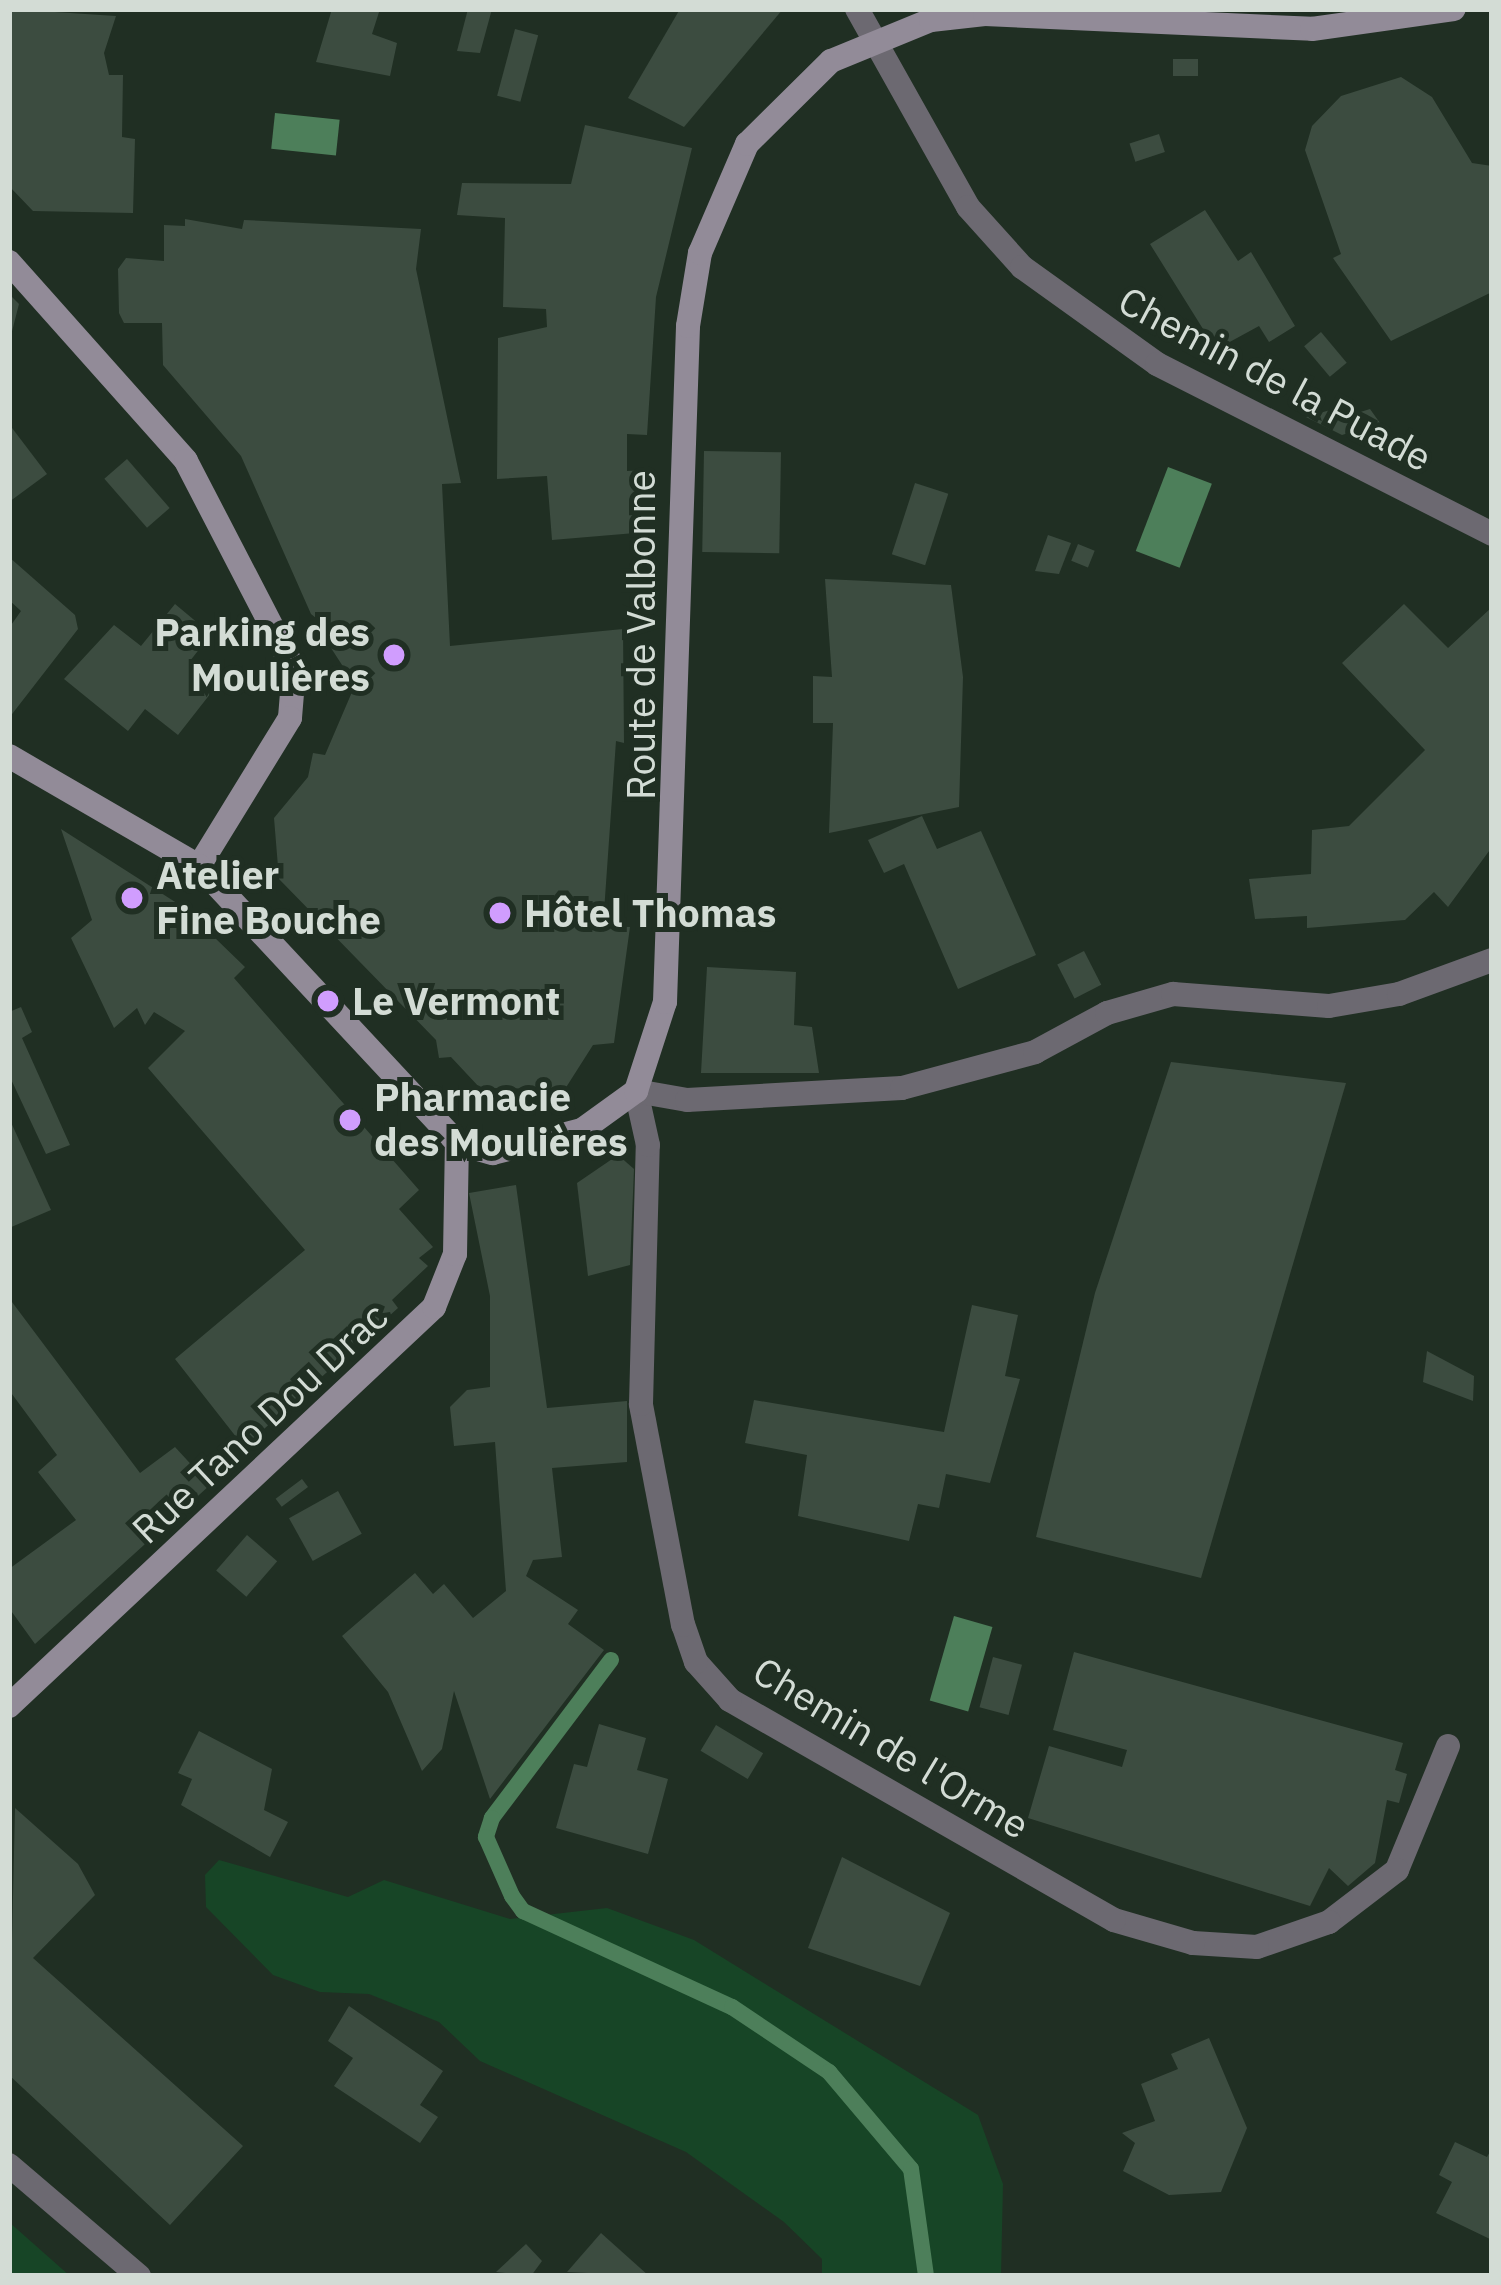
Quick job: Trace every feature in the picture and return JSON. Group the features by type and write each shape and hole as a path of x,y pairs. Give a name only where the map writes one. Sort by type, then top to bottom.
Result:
{"street":[{"name":"Chemin de la Puade","path":"857,9 968,207 1022,267 1157,364 1492,534"},
{"name":"Route de Valbonne","path":"636,1091 665,1002 678,444 700,253 747,143 786,97 874,37 985,14 1312,29 1454,9"},
{"path":"9,262 186,461 294,669 297,701 282,734 200,866"},
{"path":"9,756 200,866 457,1142 493,1153 553,1141 606,1118 636,1091 687,1100 902,1088 1035,1052 1107,1013 1173,994 1328,1006 1399,994 1492,960"},
{"name":"Chemin de l'Orme","path":"636,1091 648,1145 641,1404 683,1625 696,1661 730,1700 1114,1920 1193,1943 1257,1947 1329,1922 1397,1870 1448,1746"},
{"name":"Rue Tano Dou Drac","path":"9,1706 434,1307 455,1254 457,1142"},
{"path":"9,2165 139,2276"}],"shaded area":[{"path":"275,113 340,120 336,156 271,149"},
{"path":"1168,467 1212,484 1180,568 1136,551"},
{"path":"954,1616 992,1627 968,1712 930,1701"},
{"path":"219,1860 348,1897 384,1880 510,1919 607,1908 694,1940 978,2115 1003,2184 1001,2276 822,2276 822,2259 784,2222 686,2152 480,2061 439,2022 369,1994 320,1992 273,1975 206,1907 205,1875"},
{"path":"9,2222 70,2276 9,2276"}],"building":[{"path":"9,9 116,16 104,53 109,75 123,75 122,137 135,139 133,213 33,211 9,186"},
{"path":"332,9 380,9 372,34 397,43 390,76 316,62"},
{"path":"468,9 492,9 480,53 457,51"},
{"path":"680,9 783,9 684,127 628,98"},
{"path":"515,29 538,35 520,102 497,96"},
{"path":"1173,59 1198,59 1198,76 1173,76"},
{"path":"1401,77 1432,97 1472,163 1492,166 1492,292 1391,341 1333,258 1341,254 1305,150 1312,126 1341,96"},
{"path":"585,125 692,148 656,297 647,435 627,434 627,471 646,470 647,532 552,540 547,476 497,479 498,338 547,327 546,309 503,307 505,218 457,215 462,183 571,184"},
{"path":"1159,134 1165,152 1135,162 1130,144"},
{"path":"1205,210 1238,261 1251,252 1295,326 1269,342 1259,326 1204,356 1192,336 1203,329 1150,244"},
{"name":"Parking des Moulières","path":"185,219 242,229 244,220 421,229 416,269 461,483 442,484 450,646 623,629 624,743 616,741 603,926 630,927 614,1043 593,1045 565,1089 480,1088 451,1057 439,1058 436,1040 279,879 274,818 308,777 313,753 325,755 355,685 320,631 327,627 311,614 241,456 163,365 162,323 124,323 119,313 118,269 126,258 164,261 164,225 185,226"},
{"path":"9,294 19,304 9,343"},
{"path":"1321,332 1347,363 1330,377 1304,346"},
{"path":"1337,408 1341,418 1370,409 1380,423 1342,435 1306,417"},
{"path":"9,424 47,474 9,502"},
{"path":"704,451 781,452 779,553 702,552"},
{"path":"127,459 170,508 147,528 104,479"},
{"path":"915,483 948,494 925,565 892,554"},
{"path":"1048,535 1071,543 1059,574 1035,571"},
{"path":"1078,544 1095,551 1088,567 1071,561"},
{"path":"9,557 75,615 78,629 9,718 9,628 21,611 9,600"},
{"path":"825,579 951,585 963,677 959,807 829,833 833,723 813,723 813,676 832,677"},
{"path":"175,604 211,634 190,661 218,684 178,735 145,709 128,731 64,679 114,625 141,646"},
{"path":"1404,604 1448,648 1492,607 1492,847 1448,907 1434,892 1405,920 1307,928 1307,916 1255,919 1249,879 1311,874 1312,830 1349,826 1425,750 1342,663"},
{"path":"922,816 937,849 981,831 1036,955 958,989 904,864 884,873 868,840"},
{"path":"61,829 183,907 245,967 234,978 419,1190 399,1209 433,1247 419,1258 428,1266 392,1300 398,1308 244,1447 175,1359 305,1250 148,1068 185,1031 154,1012 145,1025 137,1008 114,1028 71,938 92,920"},
{"path":"1084,951 1101,985 1075,998 1057,965"},
{"path":"707,967 796,972 794,1025 812,1027 819,1073 701,1073"},
{"path":"21,1007 32,1032 22,1038 70,1145 46,1154 9,1075 9,1012"},
{"path":"1171,1062 1346,1083 1201,1578 1036,1537 1095,1293"},
{"path":"9,1118 51,1210 9,1228"},
{"path":"618,1155 634,1169 630,1265 588,1276 577,1183"},
{"path":"516,1185 547,1408 627,1401 627,1462 552,1468 562,1557 533,1560 526,1576 578,1610 568,1624 604,1650 490,1799 454,1691 442,1749 422,1771 388,1692 342,1636 415,1573 433,1594 444,1584 473,1618 506,1591 495,1442 454,1446 450,1407 467,1390 490,1387 490,1296 469,1193"},
{"path":"12,1302 140,1473 175,1447 210,1485 35,1644 9,1608 9,1569 76,1520 38,1472 57,1455 9,1390"},
{"path":"972,1305 1018,1315 1005,1376 1020,1379 990,1483 946,1474 939,1508 918,1504 909,1541 798,1516 807,1455 745,1443 754,1400 944,1432"},
{"path":"1427,1351 1474,1376 1473,1401 1423,1382"},
{"path":"302,1479 308,1487 282,1507 276,1499"},
{"path":"338,1491 362,1534 313,1561 289,1518"},
{"path":"247,1535 277,1561 246,1597 216,1570"},
{"path":"1074,1652 1403,1743 1395,1770 1407,1774 1399,1803 1387,1800 1375,1863 1348,1886 1329,1868 1310,1906 1028,1818 1049,1746 1122,1767 1127,1750 1053,1730"},
{"path":"993,1657 1022,1665 1009,1715 980,1707"},
{"path":"599,1724 646,1738 637,1770 668,1779 648,1854 556,1828 574,1764 587,1767"},
{"path":"716,1725 763,1753 748,1779 701,1751"},
{"path":"199,1731 272,1769 264,1810 288,1822 270,1857 181,1805 192,1779 178,1773"},
{"path":"15,1808 78,1864 95,1895 33,1958 243,2146 170,2225 9,2075"},
{"path":"842,1857 950,1913 920,1986 808,1948"},
{"path":"349,2006 443,2071 420,2105 438,2117 420,2143 334,2086 353,2058 328,2041"},
{"path":"1209,2038 1247,2128 1221,2192 1169,2195 1123,2171 1135,2143 1122,2133 1155,2121 1141,2084 1178,2069 1171,2054"},
{"path":"1455,2142 1487,2157 1492,2148 1492,2240 1436,2213 1452,2182 1439,2175"},
{"path":"601,2233 649,2276 567,2272"},
{"path":"526,2244 542,2261 531,2276 496,2272"}],"waterway":[{"path":"611,1660 492,1818 486,1837 512,1896 523,1911 732,2007 829,2072 911,2169 926,2276"}],"place":[{"name":"Parking des Moulières","path":"394,655"},
{"name":"Atelier Fine Bouche","path":"132,898"},
{"name":"Hôtel Thomas","path":"500,913"},
{"name":"Le Vermont","path":"328,1001"},
{"name":"Pharmacie des Moulières","path":"350,1120"}]}
